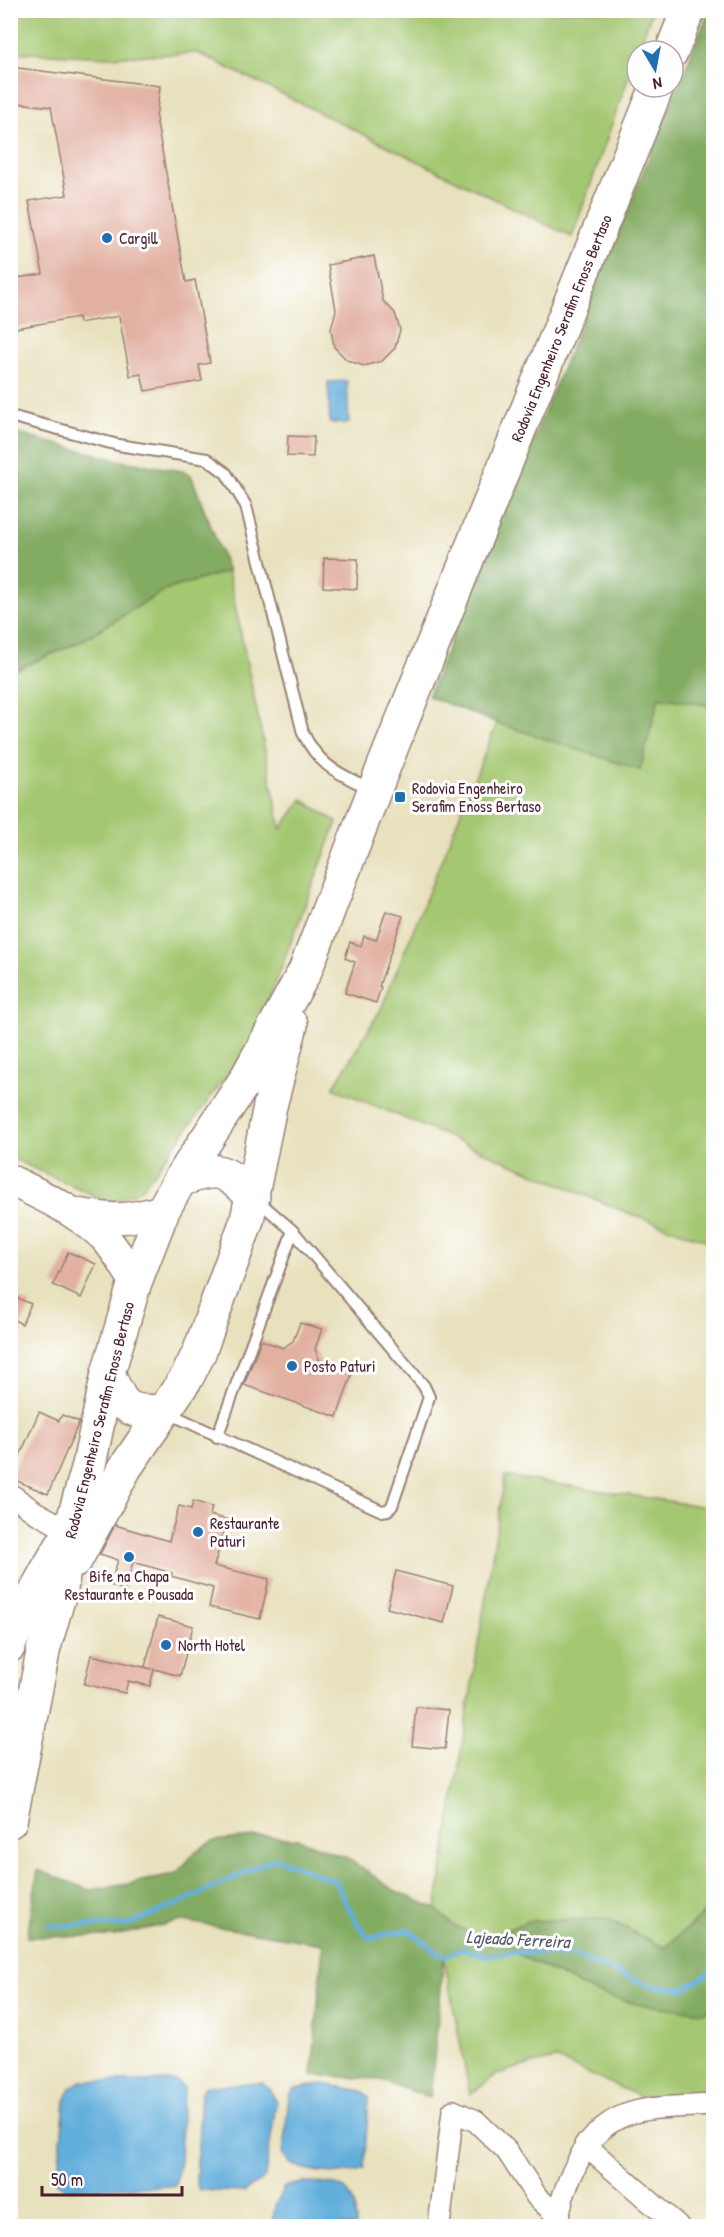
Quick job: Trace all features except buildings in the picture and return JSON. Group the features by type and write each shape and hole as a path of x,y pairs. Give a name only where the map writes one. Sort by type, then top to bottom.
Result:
{"highway":[{"path":"677,39 688,10"},
{"name":"Rodovia Engenheiro Serafim Enoss Bertaso","path":"60,1589 125,1468 187,1377 199,1353 238,1249 253,1196 270,1106 305,971 374,791 652,99"},
{"name":"Rodovia Engenheiro Serafim Enoss Bertaso","path":"10,1821 44,1647 60,1589 70,1531 89,1465 108,1373 135,1282 163,1210 246,1079 305,971"},
{"path":"180,1180 203,1172 222,1172 253,1196"},
{"path":"108,1373 117,1396 129,1409 143,1413 163,1411"}],"street":[{"path":"10,1180 75,1213 103,1236 135,1282"},
{"path":"75,1213 113,1220 132,1219 163,1210"},
{"path":"10,1494 35,1512 70,1531 51,1558 24,1609 10,1647"},
{"path":"557,2222 565,2187 585,2145 600,2128 622,2115 651,2109 714,2105"},
{"path":"439,2226 453,2111 476,2121 507,2151 537,2197 557,2222"},
{"path":"585,2145 678,2226"}],"lane":[{"path":"10,416 118,445 207,459 226,473 246,506 303,733 312,751 326,766 374,791"},
{"path":"163,1411 382,1511 392,1506 429,1397 424,1386 293,1231 253,1196"},
{"path":"217,1437 293,1231"}],"green space":[{"path":"11,10 652,11 642,39 625,39 625,87 572,237 198,53 107,57 11,52"},
{"path":"709,11 713,11 713,706 659,697 640,770 497,723 428,696 673,99 685,99 685,70"},
{"path":"10,432 121,461 183,471 191,475 228,571 165,590 79,642 11,672"},
{"path":"228,571 281,829 302,799 337,822 253,1041 142,1189 111,1203 11,1158 11,672 79,642 165,590"},
{"path":"659,697 713,706 713,1243 625,1212 333,1088 381,1009 497,723 640,769"},
{"path":"505,1476 713,1508 713,1905 665,1948 608,1919 528,1921 485,1939 453,1925 436,1909"},
{"path":"264,1836 298,1839 347,1858 394,1890 436,1909 453,1925 485,1939 528,1921 608,1919 665,1948 713,1905 713,2007 705,2012 637,2004 594,1992 513,1952 488,1956 463,1949 444,1957 430,2098 378,2079 312,2075 323,1944 182,1921 114,1936 27,1937 38,1870 90,1890 177,1873 196,1851 213,1841"},
{"path":"463,1949 488,1956 513,1952 594,1992 637,2004 705,2012 713,2007 713,2093 641,2097 556,2059 519,2067 496,2075 470,2095 444,1957"}],"water":[{"path":"347,381 349,423 330,423 328,382"},
{"path":"81,2081 177,2081 183,2087 180,2161 175,2186 64,2189 57,2183 65,2101 71,2088"},
{"path":"262,2083 271,2090 276,2103 265,2177 244,2192 199,2190 196,2182 201,2091 206,2086"},
{"path":"323,2084 362,2091 369,2097 364,2169 338,2173 309,2170 292,2164 283,2154 289,2096 294,2089"},
{"path":"302,2183 336,2185 343,2188 353,2201 356,2226 272,2226 275,2206 284,2187"}],"waterway":[{"name":"Lajeado Ferreira","path":"49,1926 127,1925 187,1900 275,1858 335,1881 355,1920 369,1938 408,1930 444,1957 463,1949 488,1956 513,1952 573,1955 651,1986 684,1989 714,1970"}],"place":[{"name":"Cargill","path":"107,238"},
{"name":"Rodovia Engenheiro Serafim Enoss Bertaso","path":"400,797"},
{"name":"Posto Paturi","path":"292,1366"},
{"name":"Restaurante Paturi","path":"198,1532"},
{"name":"Bife na Chapa Restaurante e Pousada","path":"129,1557"},
{"name":"North Hotel","path":"166,1645"}]}
